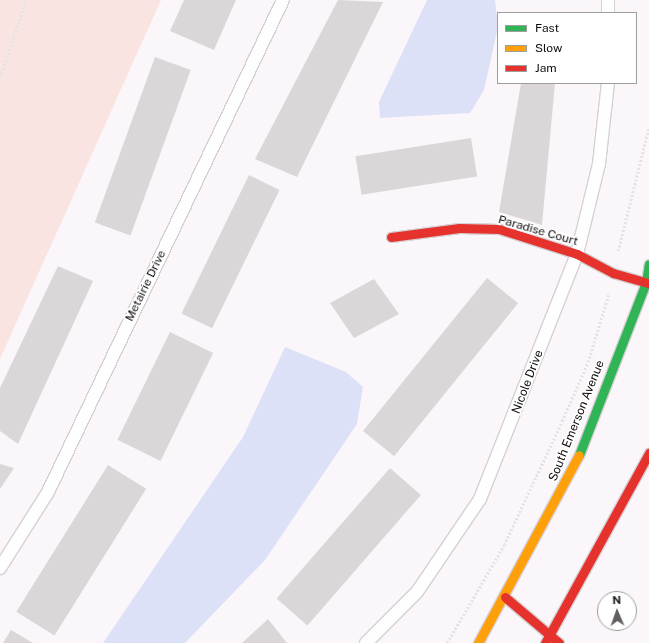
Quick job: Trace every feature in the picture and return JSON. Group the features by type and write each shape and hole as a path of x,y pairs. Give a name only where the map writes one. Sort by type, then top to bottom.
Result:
{"main road":[{"name":"Paradise Court","path":"391,236 459,228 499,229 577,254 613,273 647,282"},
{"name":"South Emerson Avenue","path":"478,643 505,597 573,469 647,282 649,264"},
{"path":"548,639 649,453"},
{"path":"505,597 548,639 559,643"}],"lane":[{"name":"Metairie Drive","path":"0,568 48,492 283,0"},
{"path":"608,0 608,12"},
{"name":"Nicole Drive","path":"366,643 417,592 480,499 577,254 599,164 608,84"}],"path":[{"path":"0,77 26,0"},
{"path":"447,643 504,545 588,362 613,273 649,127"}],"shaded area":[{"path":"0,0 161,0 0,359"}],"water":[{"path":"427,0 495,0 497,32 484,90 470,113 380,118 379,102"},
{"path":"285,347 346,372 363,387 357,424 265,560 185,643 103,643 243,437"}],"building":[{"path":"184,0 236,0 214,50 170,31"},
{"path":"338,0 383,2 297,177 255,159"},
{"path":"155,57 191,70 131,235 95,222"},
{"path":"521,84 555,84 542,225 499,212"},
{"path":"471,138 477,177 362,195 355,156"},
{"path":"249,175 280,190 212,328 181,313"},
{"path":"58,266 93,281 18,444 0,431 0,388"},
{"path":"487,278 518,303 394,456 363,431"},
{"path":"374,279 399,314 354,338 330,303"},
{"path":"170,332 213,353 161,461 117,440"},
{"path":"0,464 14,468 0,489"},
{"path":"108,465 146,489 54,636 16,612"},
{"path":"390,468 421,495 307,625 277,599"},
{"path":"268,619 287,643 242,643"},
{"path":"11,630 33,643 3,643"}],"traffic: fast":[{"path":"579,455 646,282 649,264"}],"traffic: slow":[{"path":"478,643 579,455"}],"traffic: jam":[{"path":"391,237 459,228 499,229 577,254 613,273 649,283"},
{"path":"545,643 649,453"},
{"path":"505,597 559,643"}]}
